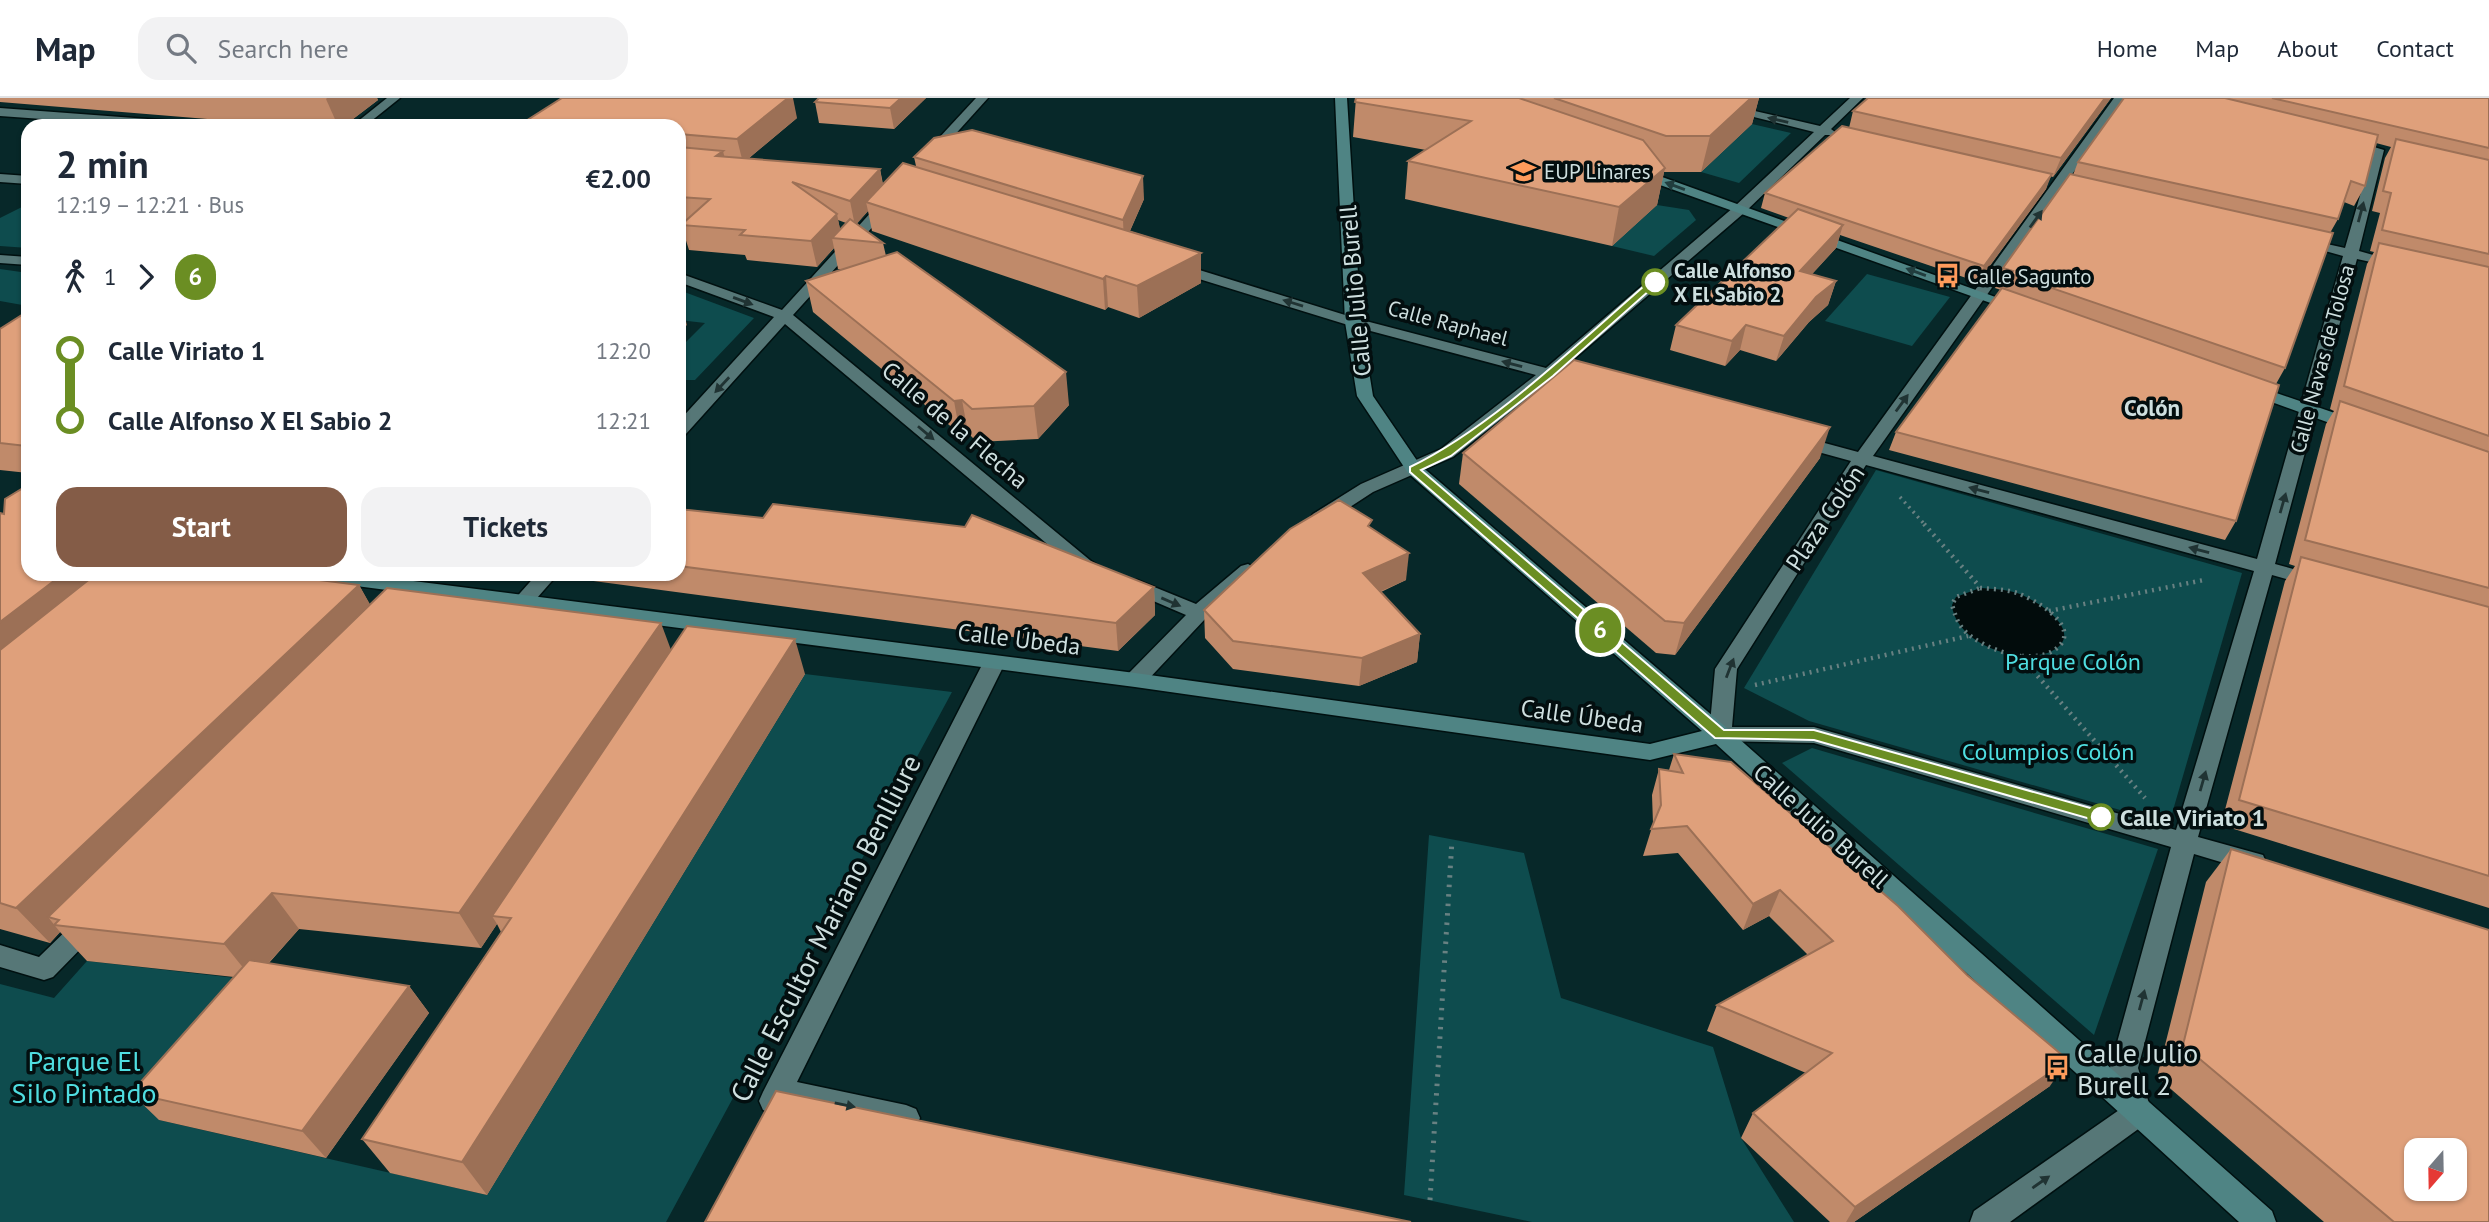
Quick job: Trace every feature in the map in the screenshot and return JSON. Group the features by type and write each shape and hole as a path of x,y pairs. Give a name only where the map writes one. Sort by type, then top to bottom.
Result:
{"street":[{"path":"367,119 394,98"},
{"path":"922,164 982,98"},
{"name":"Calle Julio Burell","path":"1340,98 1353,322 1365,396 1414,469 1720,735 2261,1222"},
{"path":"1683,98 1847,136"},
{"path":"1308,525 1367,488 1447,453 1549,373 1739,209 1857,98"},
{"path":"1784,437 1862,458 2120,98"},
{"path":"0,112 94,119"},
{"name":"Calle Navas de Tolosa","path":"2264,568 2310,410 2377,150"},
{"path":"1623,168 2034,314"},
{"path":"0,178 21,180"},
{"path":"686,423 896,194"},
{"path":"2284,238 2413,268"},
{"path":"0,259 21,260"},
{"name":"Calle Raphael","path":"1156,261 1353,322 1601,387"},
{"name":"Calle de la Flecha","path":"686,280 785,316 1084,565 1199,613"},
{"path":"2231,383 2374,433"},
{"name":"Plaza Colón","path":"1720,735 1726,669 1862,458 2264,568"},
{"path":"1135,680 1199,613 1264,556"},
{"path":"1985,1222 2138,1113 2124,1068 2185,841 2264,568 2330,586"},
{"name":"Calle Úbeda","path":"364,581 708,628 1135,680 1650,752 1720,735"},
{"path":"523,601 542,581"},
{"path":"406,608 425,589"},
{"path":"693,651 708,628"},
{"name":"Calle Escultor Mariano Benlliure","path":"760,1127 994,663"},
{"path":"1720,735 1814,735 2278,870"},
{"path":"0,956 44,969 103,910"},
{"path":"778,1091 927,1122"}],"path":[{"path":"1894,490 1980,588"},
{"path":"2049,611 2217,578"},
{"path":"1980,588 2017,593 2049,611 2059,622 2063,633 2061,643 2052,651 2036,655 2018,654 1992,647 1969,635 1952,615 1952,605 1956,597 1980,588"},
{"path":"1744,688 1969,635"},
{"path":"2018,654 2151,804"},
{"path":"1430,1200 1452,840"}],"green space":[{"path":"1752,124 1791,133 1739,183 1701,172"},
{"path":"1657,205 1689,210 1696,220 1654,256 1612,246"},
{"path":"21,208 21,248 0,246 0,218"},
{"path":"0,269 21,272 21,305 0,301"},
{"path":"1867,274 1950,297 1912,346 1825,321"},
{"path":"686,293 754,318 695,380 686,380 686,342 705,323 686,321"},
{"name":"Parque Colón","path":"1876,470 2242,573 2169,824 1809,721 1744,688"},
{"name":"Parque El Silo Pintado","path":"805,674 952,692 666,1222 0,1222 0,984 54,998 87,961 253,980 159,1120 487,1195"},
{"path":"1812,748 2158,849 2094,1035 1782,763"},
{"path":"1429,835 1524,853 1561,998 1713,1047 1741,1138 1794,1222 1532,1222 1404,1195"}],"shaded area":[{"path":"1980,588 2012,592 2035,602 2055,617 2061,626 2064,635 2062,643 2052,651 2023,656 1991,648 1977,640 1964,630 1956,619 1952,605 1956,597"}],"building":[{"path":"562,98 788,98 737,139 686,135 686,119 529,119"},
{"path":"819,98 901,98 890,108 815,102"},
{"path":"1356,98 1519,98 1643,140 1665,168 1619,207 1408,161 1471,121 1355,102"},
{"path":"1554,98 1751,98 1710,136 1666,136"},
{"path":"1868,98 2105,98 2061,158 1853,111"},
{"path":"2124,98 2225,98 2378,135 2365,186 2351,181 2338,219 2078,162"},
{"path":"2272,98 2489,98 2489,148"},
{"path":"1842,126 2052,174 1984,266 1765,193"},
{"path":"972,130 1143,176 1123,220 914,157 934,138"},
{"path":"2396,139 2489,160 2489,254 2382,230 2391,193 2383,191"},
{"path":"686,148 723,151 716,156 880,169 850,201 792,182 837,214 811,241 740,235 745,230 686,225 686,221 710,199 686,197"},
{"path":"903,163 1201,253 1137,286 1106,276 1103,279 866,202"},
{"path":"2070,174 2333,233 2285,368 2011,274 2013,271 2003,268"},
{"path":"1798,209 1843,225 1800,271 1836,281 1816,297 1784,336 1746,325 1732,341 1676,325"},
{"path":"850,219 883,243 832,238"},
{"path":"2379,243 2489,267 2489,436 2344,386"},
{"path":"897,252 1066,372 1034,406 972,409 962,400 954,401 806,281"},
{"path":"2002,288 2279,385 2236,521 1896,432"},
{"path":"21,316 21,445 0,443 0,329"},
{"path":"1574,360 1830,427 1684,623 1665,621 1463,453"},
{"path":"2340,401 2489,452 2489,588 2305,540"},
{"path":"21,489 21,581 54,581 0,622 0,513 4,514 5,499"},
{"path":"1339,500 1372,520 1368,526 1409,553 1363,573 1420,634 1362,658 1233,641 1204,610 1290,529"},
{"path":"773,504 965,527 972,515 1154,587 1116,623 686,567 686,510 763,518"},
{"path":"2301,557 2489,607 2489,876 2239,800"},
{"path":"87,581 327,581 359,585 16,908 0,903 0,650"},
{"path":"387,588 661,623 459,913 272,893 224,944 54,925 59,920 48,917"},
{"path":"687,626 795,639 462,1162 362,1139 511,918 492,916"},
{"path":"1674,754 1731,762 1898,906 1967,975 2068,1060 1855,1207 1753,1113 1832,1053 1717,1005 1833,941 1780,890 1753,904 1687,826 1651,829 1661,805 1659,769 1683,773"},
{"path":"2231,849 2489,930 2489,1222 2394,1222 2183,1045"},
{"path":"249,960 409,986 302,1131 131,1093"},
{"path":"776,1091 1411,1222 705,1222"}],"bus line":[{"name":"6","path":"1655,282 1549,373 1447,453 1414,469 1720,735 1814,735 2101,817"}],"place":[{"name":"EUP Linares","path":"1524,171"},
{"name":"Calle Sagunto","path":"1947,276"},
{"name":"Calle Alfonso X El Sabio 2","path":"1655,282"},
{"name":"Calle Viriato 1","path":"2101,817"},
{"name":"Calle Julio Burell 2","path":"2057,1068"}],"district":[{"name":"Colón","path":"2152,407"}],"park label":[{"name":"Columpios Colón","path":"2048,751"}]}
